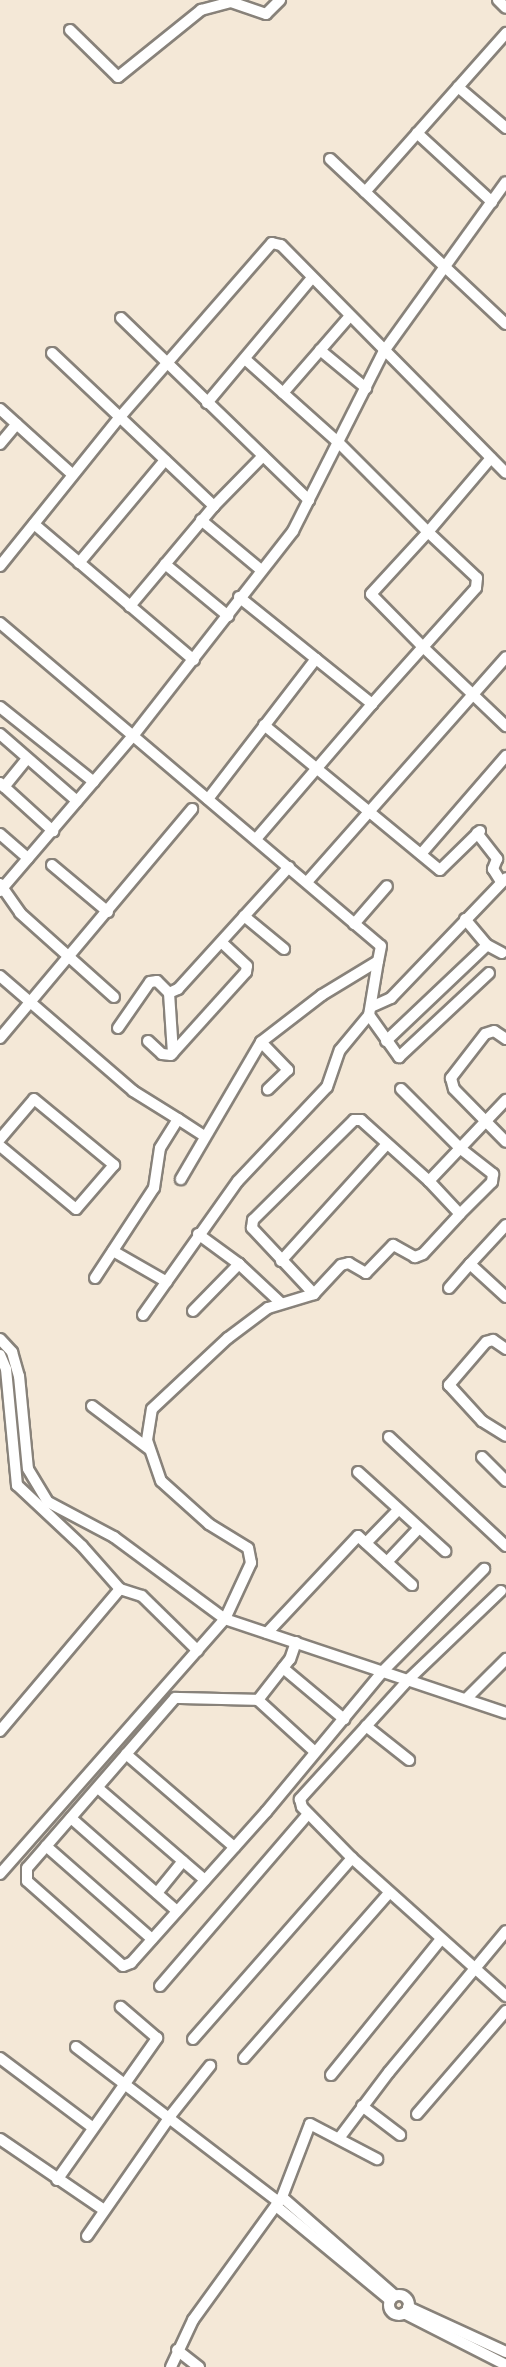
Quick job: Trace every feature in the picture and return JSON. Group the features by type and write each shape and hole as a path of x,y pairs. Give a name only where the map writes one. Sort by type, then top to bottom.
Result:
{"street":[{"path":"70,30 118,77 125,75 201,10 231,2 266,14 280,0"},
{"path":"498,0 506,8"},
{"path":"365,192 506,33"},
{"path":"458,87 506,128"},
{"path":"417,133 492,202"},
{"path":"330,159 506,324"},
{"path":"114,997 20,913 1,887 53,831 133,736 292,531 339,443 384,351 506,182"},
{"path":"0,566 120,417 272,243 281,245 506,473"},
{"path":"207,403 312,278"},
{"path":"283,393 350,316"},
{"path":"121,318 309,500"},
{"path":"320,350 366,388"},
{"path":"52,353 214,506"},
{"path":"245,359 339,443 478,583 256,839"},
{"path":"0,409 73,476"},
{"path":"0,444 17,424"},
{"path":"130,606 201,520 262,456"},
{"path":"491,458 371,594 506,726"},
{"path":"79,563 165,460"},
{"path":"201,520 261,570"},
{"path":"34,524 194,660"},
{"path":"165,564 228,616"},
{"path":"239,597 372,704"},
{"path":"0,623 381,946 370,1011 386,1041 399,1057 489,973"},
{"path":"307,882 506,657"},
{"path":"208,799 316,659"},
{"path":"0,707 94,782"},
{"path":"143,1315 198,1234 238,1181 327,1087 340,1050 370,1011 391,998 503,880 493,869 497,859 478,832 443,870 264,725"},
{"path":"0,734 77,801"},
{"path":"421,854 506,756"},
{"path":"27,759 2,785 53,831"},
{"path":"0,1038 108,912 192,809"},
{"path":"0,834 28,858"},
{"path":"52,865 108,912"},
{"path":"169,993 178,989 289,867"},
{"path":"354,924 387,886"},
{"path":"244,916 284,949"},
{"path":"465,919 488,945 502,953"},
{"path":"148,1041 162,1054 173,1053 247,969 221,942"},
{"path":"386,1041 488,945"},
{"path":"180,1179 261,1042 322,995 378,961"},
{"path":"0,976 133,1091 204,1136"},
{"path":"117,1028 150,982 157,981 169,993 173,1053"},
{"path":"506,1039 494,1031 485,1034 451,1078 454,1089 506,1142"},
{"path":"261,1042 288,1070 267,1089"},
{"path":"0,1874 225,1619 251,1563 251,1552 170,1491 161,1481 149,1449 149,1416 156,1404 228,1338 281,1303 314,1294 341,1265 349,1263 366,1273 393,1245 419,1256 494,1178 461,1149 401,1089"},
{"path":"0,1139 34,1099 114,1165 76,1209 0,1146"},
{"path":"429,1181 505,1102"},
{"path":"95,1278 154,1188 160,1148 178,1119"},
{"path":"314,1294 254,1232 253,1220 354,1120 361,1120 429,1181 460,1214"},
{"path":"281,1261 387,1144"},
{"path":"449,1288 506,1225"},
{"path":"198,1234 239,1264 281,1303"},
{"path":"113,1251 167,1282"},
{"path":"193,1311 239,1264"},
{"path":"470,1264 506,1297"},
{"path":"0,1339 15,1360 26,1459 42,1495 114,1537 225,1619 410,1678 506,1713"},
{"path":"506,1349 493,1340 486,1342 449,1385 482,1421 506,1436"},
{"path":"0,1355 6,1369 17,1485 82,1546 120,1588 142,1596 198,1651"},
{"path":"92,1406 149,1449"},
{"path":"389,1437 506,1546"},
{"path":"482,1457 506,1481"},
{"path":"358,1472 445,1551"},
{"path":"366,1543 398,1510"},
{"path":"387,1562 419,1528"},
{"path":"267,1633 358,1536 412,1585"},
{"path":"315,1752 258,1700 179,1696 27,1868 25,1879 118,1964 127,1966 206,1880 344,1719 383,1671 484,1569"},
{"path":"0,1731 120,1588"},
{"path":"501,1591 410,1678 302,1793 300,1803 308,1814 389,1893 506,1996"},
{"path":"258,1700 283,1668 296,1642"},
{"path":"466,1699 506,1659"},
{"path":"283,1668 344,1719"},
{"path":"366,1726 409,1760"},
{"path":"126,1754 234,1847"},
{"path":"98,1788 206,1880"},
{"path":"160,1986 308,1814"},
{"path":"71,1818 177,1911"},
{"path":"46,1846 152,1939"},
{"path":"193,2039 352,1858"},
{"path":"157,1893 183,1861"},
{"path":"244,2058 389,1893"},
{"path":"340,2137 362,2106 506,1931"},
{"path":"330,2075 441,1939"},
{"path":"57,2180 124,2081 157,2038 121,2007"},
{"path":"417,2114 506,2011"},
{"path":"76,2047 171,2115 279,2202 392,2298 404,2297 406,2310"},
{"path":"0,2058 92,2127"},
{"path":"87,2236 171,2115 210,2066"},
{"path":"362,2106 400,2135"},
{"path":"171,2367 192,2320 279,2202 310,2124 340,2137 377,2159"},
{"path":"0,2139 104,2210"},
{"path":"392,2298 392,2313 406,2310 506,2352"},
{"path":"406,2310 506,2365"},
{"path":"177,2350 199,2367"}]}
